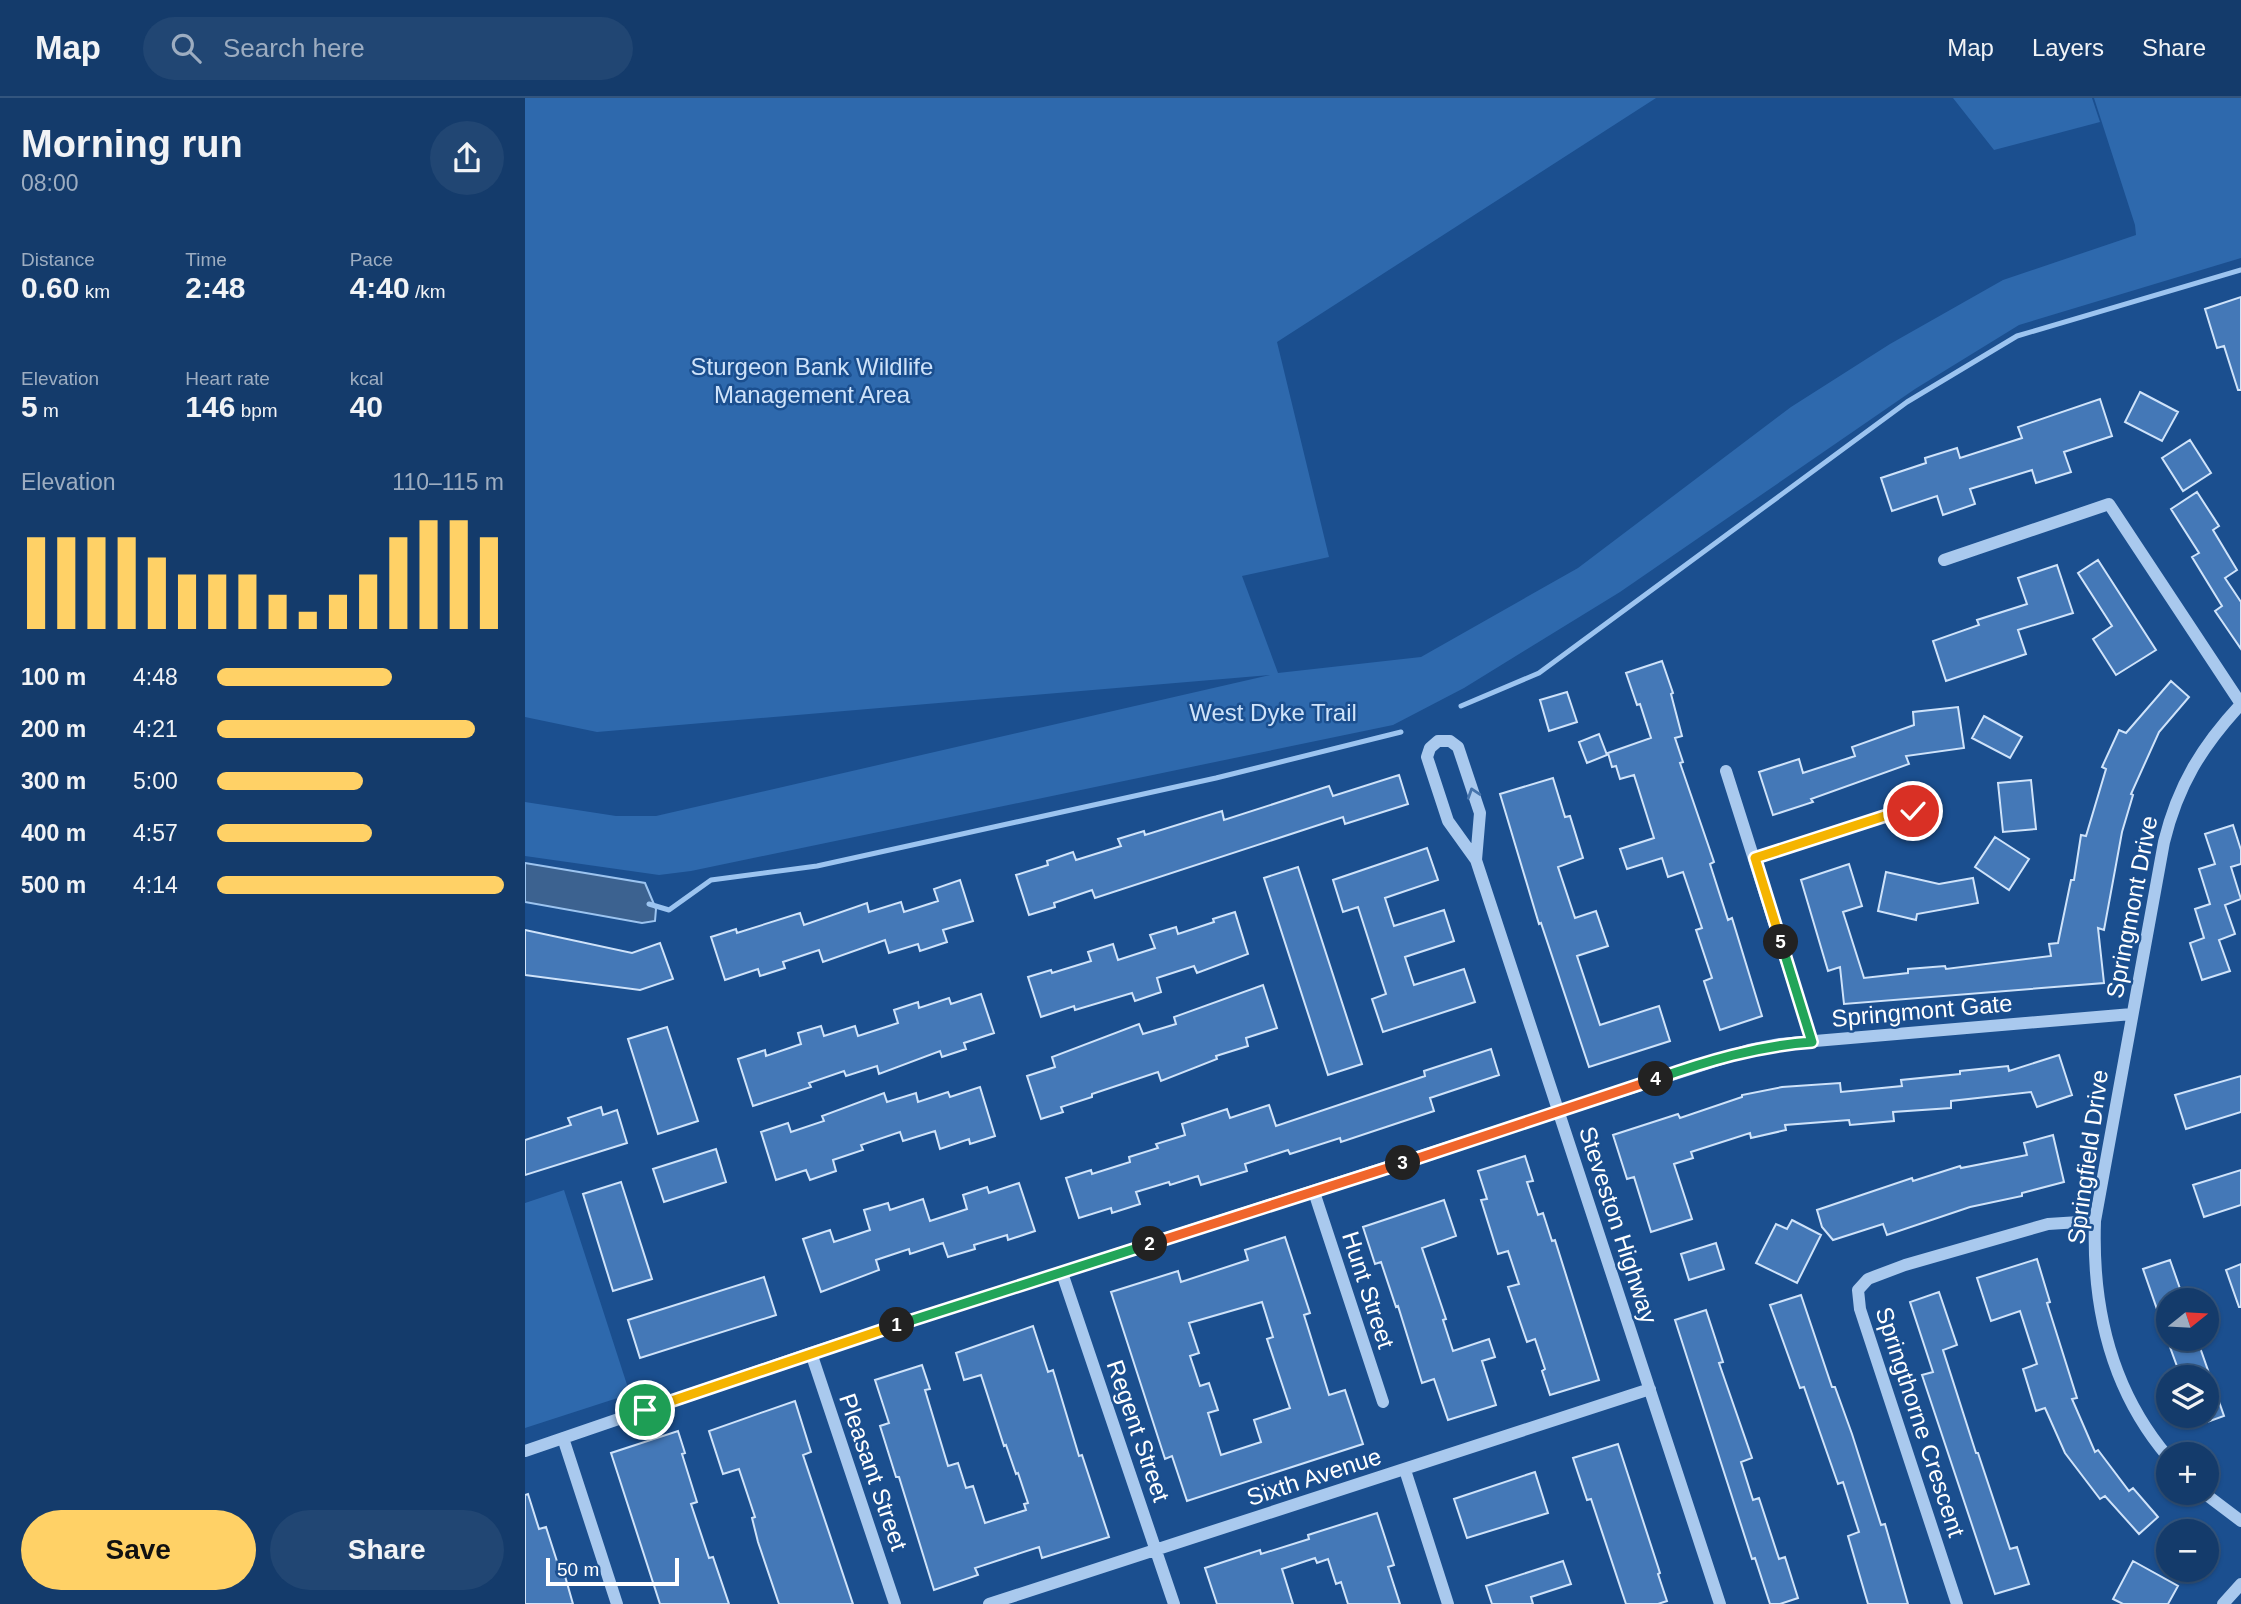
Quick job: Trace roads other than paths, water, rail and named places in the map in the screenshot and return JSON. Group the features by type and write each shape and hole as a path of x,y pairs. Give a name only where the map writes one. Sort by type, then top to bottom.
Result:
{"street":[{"path":"1944,560 2109,504 2241,704"},
{"name":"Springmont Drive","path":"2132,1014 2171,814 2201,751 2241,704"},
{"name":"Steveston Highway","path":"1476,860 1479,813 1471,787 1458,747 1450,741 1438,741 1430,748 1427,757 1448,821 1476,860 1720,1604"},
{"path":"1726,771 1812,1042"},
{"path":"1755,858 1891,814 1913,811 1934,814"},
{"name":"Springmont Gate","path":"525,1451 811,1353 1558,1113 1723,1057 1780,1044 2132,1014"},
{"name":"Springfield Drive","path":"2132,1014 2095,1221 2094,1276 2105,1336 2125,1390 2142,1422 2157,1442"},
{"name":"Hunt Street","path":"1314,1192 1383,1402"},
{"name":"Springthorne Crescent","path":"1957,1604 1860,1308 1858,1290 1868,1279 1905,1265 2049,1224 2095,1221"},
{"name":"Regent Street","path":"1062,1273 1174,1604"},
{"name":"Pleasant Street","path":"811,1353 895,1604"},
{"name":"Sixth Avenue","path":"989,1604 1405,1471 1650,1389"},
{"path":"563,1438 617,1604"},
{"path":"1405,1471 1448,1604"},
{"path":"2219,1504 2241,1521"},
{"path":"2223,1604 2241,1584"}],"waterway":[{"path":"1461,706 1539,673 1907,402 2017,336 2241,270"},
{"path":"649,904 669,910 711,880 817,866 1216,778 1401,732"}],"park label":[{"name":"Sturgeon Bank Wildlife Management Area","path":"812,381"},
{"name":"West Dyke Trail","path":"1273,713"}]}
